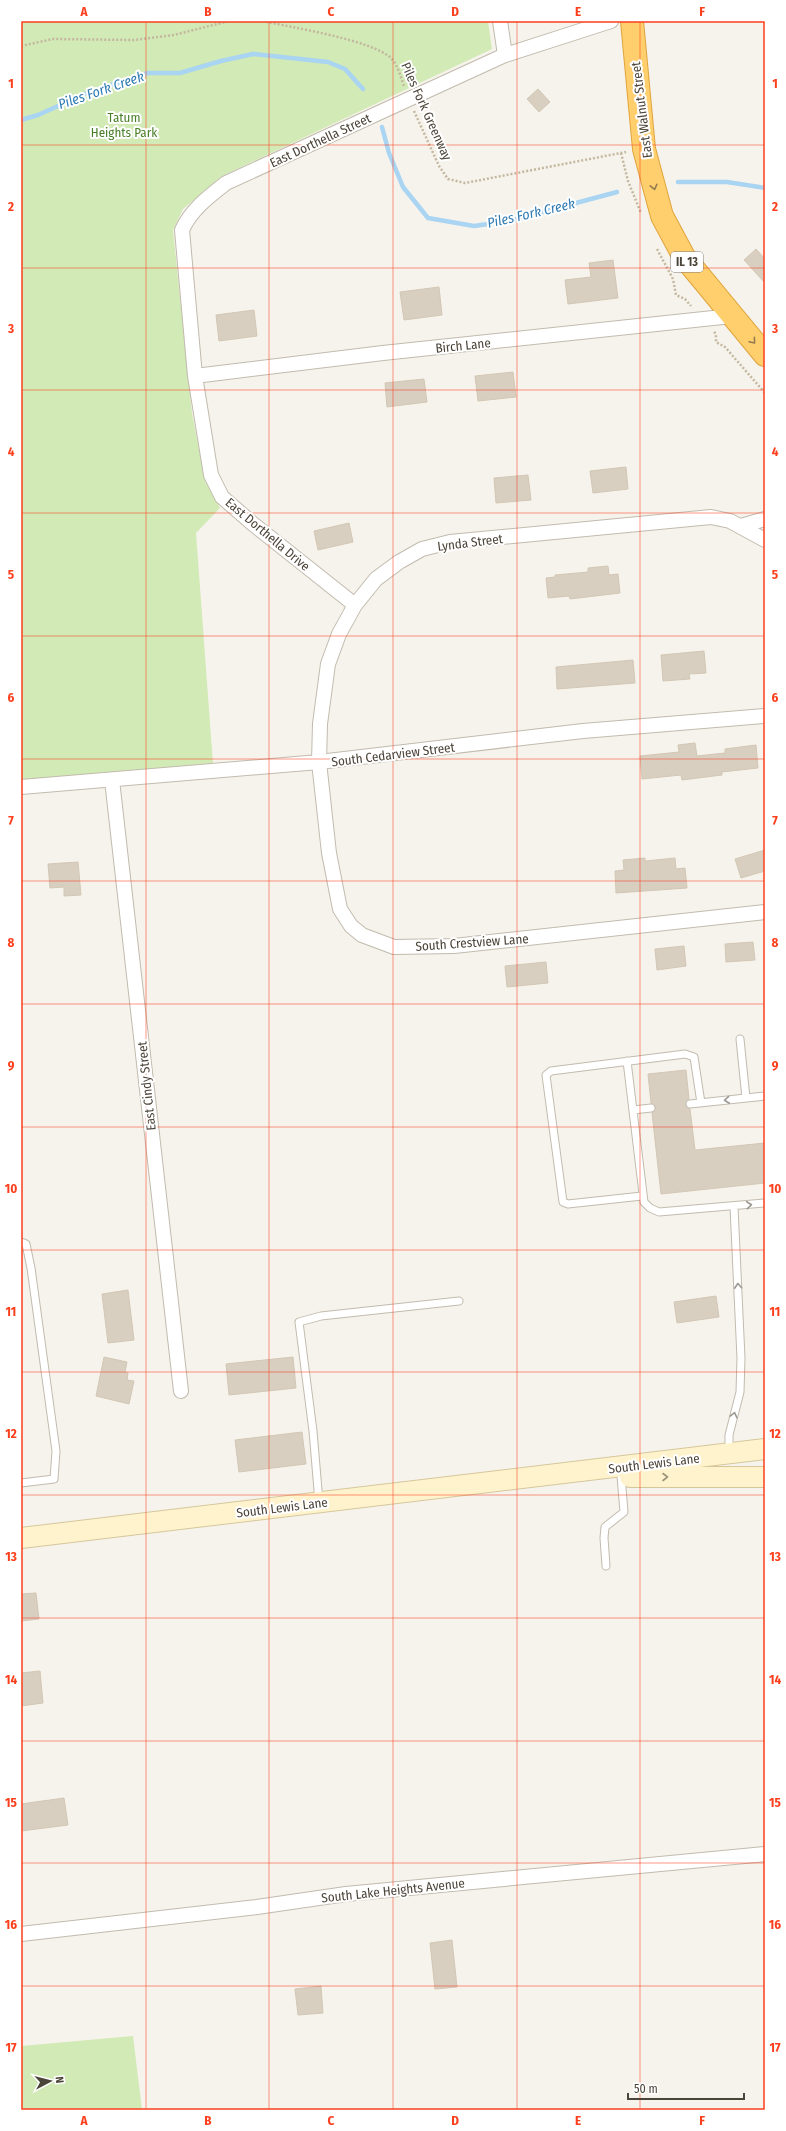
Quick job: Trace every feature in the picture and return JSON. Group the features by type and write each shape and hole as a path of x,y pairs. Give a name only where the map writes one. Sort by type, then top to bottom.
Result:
{"highway":[{"name":"East Walnut Street","path":"632,21 644,149 662,216 684,258 765,355"}],"street":[{"path":"500,21 505,55"},
{"name":"East Dorthella Street","path":"195,376 182,244 182,230 188,217 208,197 226,183 505,55 611,21"},
{"name":"Birch Lane","path":"195,376 383,353 732,316"},
{"name":"East Dorthella Drive","path":"195,376 211,475 222,497 253,524 355,605"},
{"name":"Lynda Street","path":"319,762 320,724 328,664 339,634 355,605 376,579 399,562 422,549 450,542 711,518 730,521 765,540"},
{"path":"741,526 765,520"},
{"name":"South Cedarview Street","path":"21,787 319,762 583,731 765,716"},
{"name":"South Crestview Lane","path":"319,762 329,853 340,909 351,926 362,935 394,947 454,946 765,912"},
{"name":"East Cindy Street","path":"112,780 181,1391"},
{"name":"South Lewis Lane","path":"21,1538 765,1449"},
{"name":"South Lewis Lane","path":"542,1476 765,1476"},
{"name":"South Lake Heights Avenue","path":"21,1934 257,1907 346,1894 765,1854"}],"lane":[{"path":"740,1040 746,1098"},
{"path":"642,1196 568,1204 563,1202 546,1075 551,1071 685,1054 694,1057 701,1102"},
{"path":"627,1061 642,1196 644,1202 650,1208 658,1212 734,1207 765,1203"},
{"path":"690,1104 765,1096"},
{"path":"633,1110 651,1108"},
{"path":"729,1454 729,1435 740,1392 741,1358 734,1207"},
{"path":"21,1242 26,1244 31,1268 56,1451 54,1479 21,1483"},
{"path":"319,1502 313,1431 299,1322 321,1316 459,1301"},
{"path":"606,1566 604,1538 606,1527 624,1512 621,1476"}],"path":[{"path":"21,46 53,39 134,40 174,35 229,21"},
{"name":"Piles Fork Greenway","path":"262,21 348,40 383,52 393,60 439,166 448,179 465,183 621,153"}],"green space":[{"name":"Tatum Heights Park","path":"21,21 488,21 492,49 222,176 183,209 173,230 192,413 205,481 220,508 196,533 213,764 21,780"},
{"path":"133,2036 142,2110 21,2110 21,2046"}],"building":[{"path":"538,89 550,102 539,112 527,99"},
{"path":"756,249 765,259 765,283 744,260"},
{"path":"613,260 618,298 568,304 565,280 591,277 589,263"},
{"path":"439,287 442,315 404,320 400,292"},
{"path":"254,310 257,336 219,341 216,315"},
{"path":"513,372 516,397 478,401 475,376"},
{"path":"424,379 427,402 387,407 385,383"},
{"path":"626,467 628,489 593,493 590,471"},
{"path":"528,475 531,500 496,503 494,478"},
{"path":"349,523 353,542 318,550 314,531"},
{"path":"608,566 609,575 618,574 620,593 570,599 569,596 548,598 546,578 555,577 555,575 588,572 588,568"},
{"path":"704,651 706,673 689,674 690,679 663,681 661,655"},
{"path":"633,660 635,683 557,689 556,667"},
{"path":"695,743 697,756 725,753 725,749 756,745 758,768 722,772 722,775 682,780 681,775 642,779 640,756 679,752 678,745"},
{"path":"765,850 765,871 741,878 735,859"},
{"path":"645,858 645,861 675,858 676,869 685,868 687,888 616,893 615,871 624,870 623,860"},
{"path":"78,862 81,895 64,896 64,887 50,888 48,864"},
{"path":"753,942 755,960 726,962 725,944"},
{"path":"684,946 686,966 657,970 655,949"},
{"path":"546,962 548,983 507,987 505,966"},
{"path":"686,1070 689,1099 685,1105 690,1109 695,1150 765,1143 765,1183 661,1194 652,1113 656,1107 651,1103 648,1074"},
{"path":"128,1290 134,1340 108,1343 102,1294"},
{"path":"716,1296 719,1317 677,1323 674,1302"},
{"path":"104,1357 127,1362 125,1372 128,1373 127,1380 134,1381 129,1404 96,1396"},
{"path":"293,1357 296,1388 229,1395 226,1364"},
{"path":"302,1432 306,1464 239,1472 235,1440"},
{"path":"36,1593 39,1619 21,1621 21,1594"},
{"path":"40,1671 43,1703 21,1706 21,1673"},
{"path":"64,1798 68,1825 21,1831 21,1804"},
{"path":"452,1940 457,1987 435,1989 430,1943"},
{"path":"321,1986 323,2013 298,2015 295,1989"}],"waterway":[{"name":"Piles Fork Creek","path":"21,120 38,115 87,93 148,73 180,73 221,61 253,54 328,62 345,69 363,89"},
{"name":"Piles Fork Creek","path":"382,127 389,153 403,187 428,218 474,226 509,221 617,192"},
{"name":"Piles Fork Creek","path":"678,182 727,182 765,188"}]}
